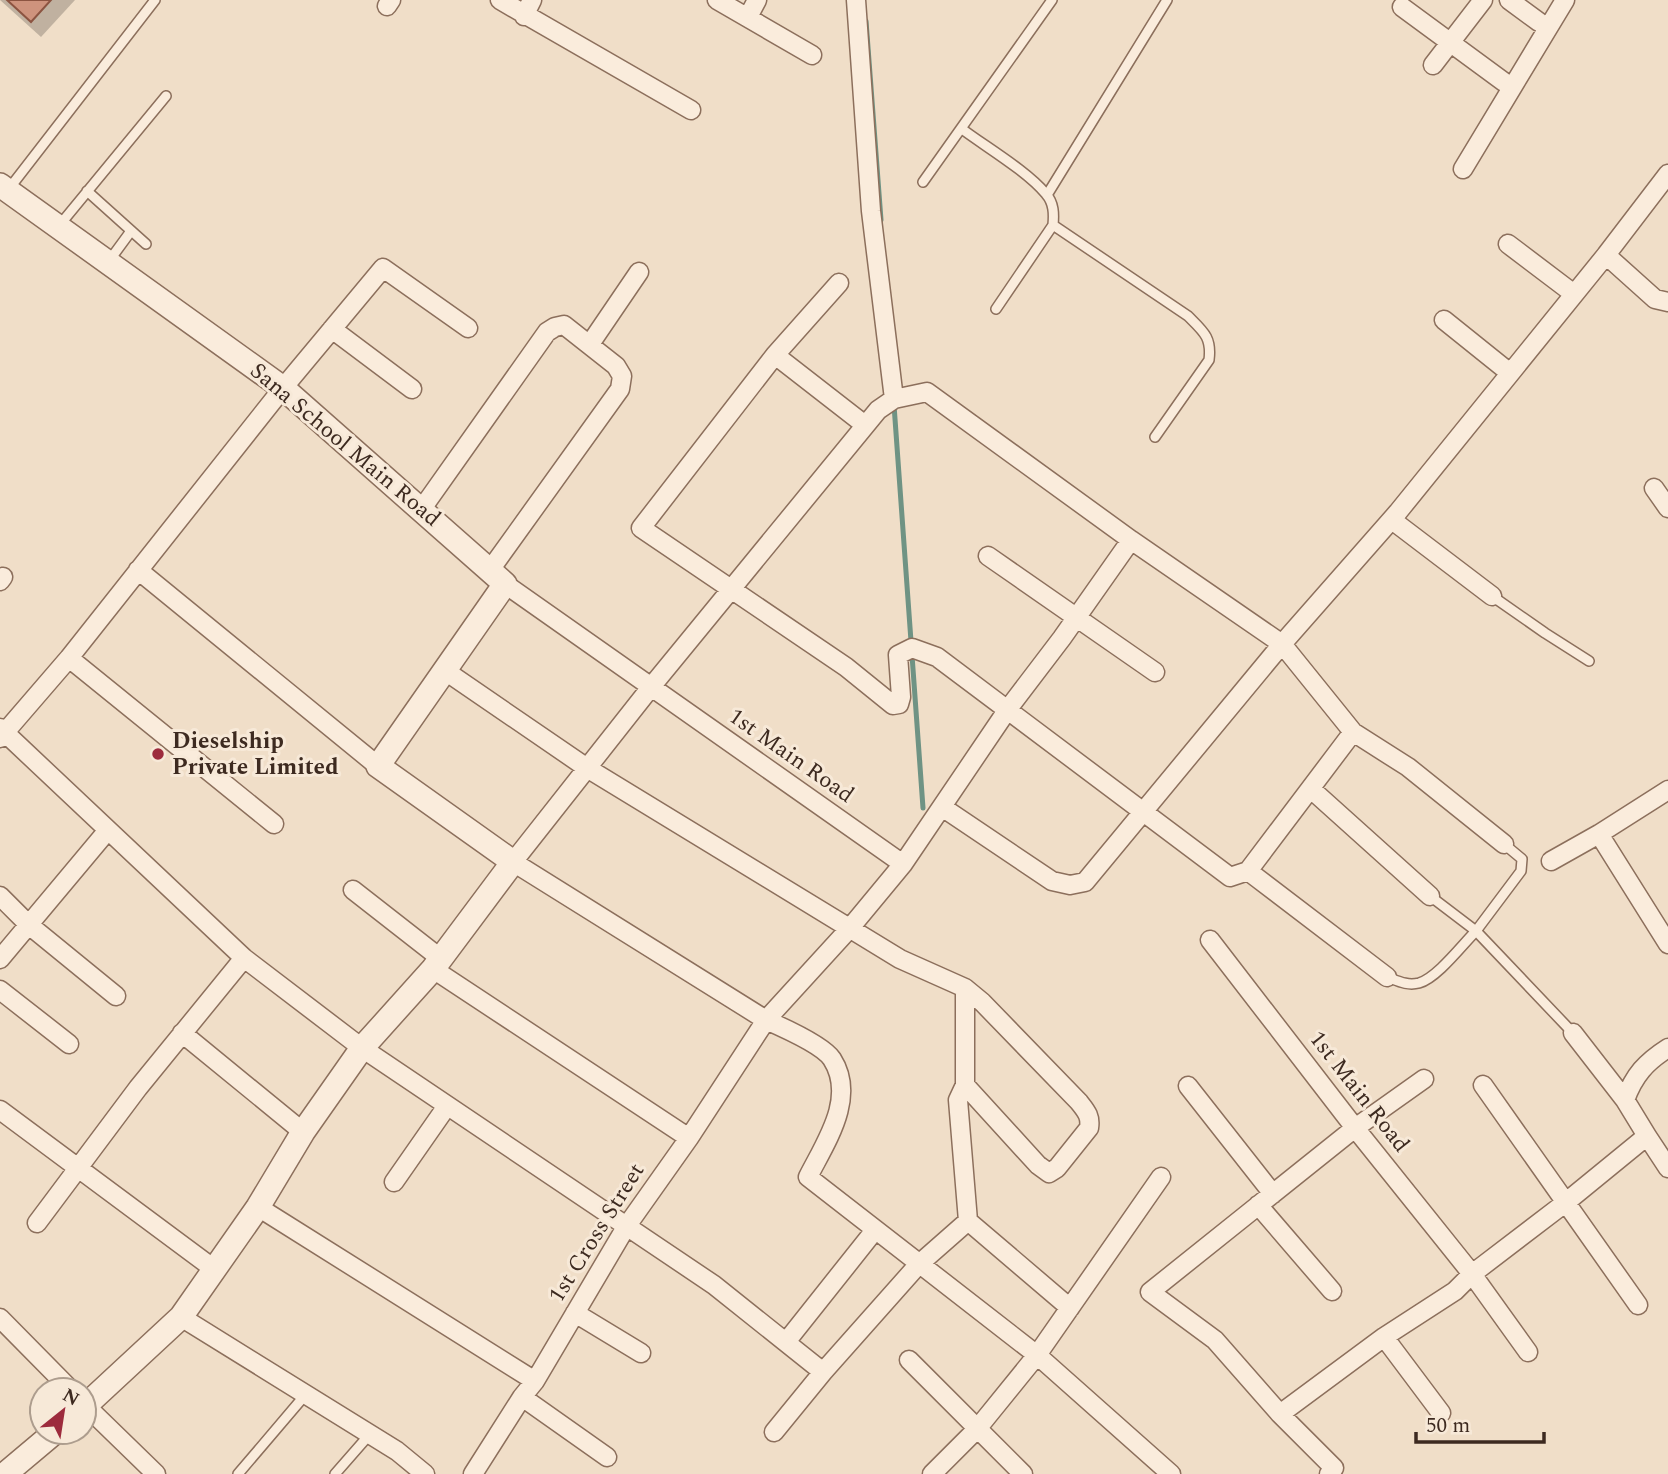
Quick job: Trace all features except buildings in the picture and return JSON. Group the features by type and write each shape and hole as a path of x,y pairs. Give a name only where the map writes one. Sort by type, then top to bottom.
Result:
{"street":[{"path":"500,0 528,8 691,110"},
{"path":"717,0 812,55"},
{"path":"748,17 757,0"},
{"path":"856,0 872,211 894,399"},
{"path":"1433,65 1483,0"},
{"path":"1509,0 1539,22"},
{"path":"1463,169 1565,0"},
{"path":"1402,7 1504,82"},
{"path":"942,807 1052,881 1070,885 1085,882 1282,645 1392,520 1668,174"},
{"name":"Sana School Main Road","path":"3,188 283,388 497,577 651,687"},
{"path":"1508,244 1574,294"},
{"path":"1606,254 1655,299 1668,302"},
{"path":"468,328 383,268 283,388 69,659 2,733 244,958 362,1048 714,1285 823,1372"},
{"path":"590,344 639,272"},
{"path":"839,283 775,355 640,528 846,667 893,705 899,704 901,697 898,655 912,648 937,657 1230,877 1248,871 1353,732"},
{"path":"1444,320 1510,373"},
{"path":"377,766 444,670 497,577 620,389 622,376 616,366 564,326 547,332 421,510"},
{"path":"332,329 412,389"},
{"path":"775,355 865,425"},
{"path":"98,1388 181,1317 258,1207 303,1132 362,1048 437,964 513,862 651,687 865,425 878,410 894,399 928,392 1131,540 1282,645 1353,732 1408,767 1504,844"},
{"path":"1654,488 1668,508"},
{"path":"1392,520 1492,596"},
{"name":"1st Cross Street","path":"473,1474 535,1381 626,1227 689,1138 766,1020 850,929 903,864 1008,709 1131,540"},
{"path":"988,556 1155,672"},
{"path":"138,570 377,766 513,862 831,1058 840,1084 842,1105 808,1177 1037,1355 1171,1474"},
{"path":"69,659 274,824"},
{"path":"444,670 587,768 850,929 900,959 965,988 982,1002 1079,1102 1087,1112 1089,1128 1057,1168 1049,1173 1038,1165 965,1086"},
{"name":"1st Main Road","path":"651,687 903,864"},
{"path":"1311,789 1430,897"},
{"path":"1551,861 1668,790"},
{"path":"0,959 108,830"},
{"path":"1599,834 1668,944"},
{"path":"1248,871 1387,977"},
{"path":"352,890 437,964 689,1138"},
{"path":"0,896 29,925 116,996"},
{"name":"1st Main Road","path":"1210,940 1355,1128 1472,1273 1528,1352"},
{"path":"37,1223 182,1033 244,958"},
{"path":"965,988 965,1086 958,1100 968,1222 1070,1308"},
{"path":"0,990 69,1045"},
{"path":"182,1033 303,1132"},
{"path":"1573,1033 1625,1100 1668,1168"},
{"path":"1625,1100 1631,1084 1646,1062 1668,1048"},
{"path":"1329,1474 1335,1468 1280,1414 1215,1340 1150,1293 1355,1128 1424,1079"},
{"path":"1483,1085 1638,1305"},
{"path":"1188,1086 1273,1194"},
{"path":"394,1182 447,1106"},
{"path":"0,1111 214,1269"},
{"path":"1280,1414 1384,1337 1455,1291 1472,1273 1565,1203 1647,1136"},
{"path":"932,1474 977,1429 1037,1355 1161,1177"},
{"path":"1258,1205 1332,1291"},
{"path":"258,1207 535,1381"},
{"path":"774,1432 918,1265 968,1222"},
{"path":"786,1342 875,1230"},
{"path":"575,1313 641,1353"},
{"path":"181,1317 397,1451 425,1474"},
{"path":"0,1318 56,1376"},
{"path":"1384,1337 1441,1413"},
{"path":"909,1360 1023,1474"},
{"path":"522,1397 607,1457"},
{"path":"98,1418 156,1474"},
{"path":"0,1467 6,1474 39,1446"}],"lane":[{"path":"3,188 155,0"},
{"path":"923,182 1052,0"},
{"path":"1047,195 1167,0"},
{"path":"58,227 166,96"},
{"path":"962,129 1027,176 1047,195 1055,211 1053,225 996,309"},
{"path":"87,191 146,244"},
{"path":"1053,225 1188,316 1205,332 1211,346 1209,360 1155,437"},
{"path":"108,263 131,231"},
{"path":"1492,596 1590,662"},
{"path":"1387,977 1403,984 1417,984 1429,978 1476,931 1521,871 1522,859 1504,844"},
{"path":"1430,897 1476,931 1573,1033"},
{"path":"238,1474 306,1394"},
{"path":"335,1474 370,1434"}],"waterway":[{"path":"866,21 881,220"},
{"path":"894,405 923,808"}],"place":[{"name":"Dieselship Private Limited","path":"158,754"}]}
